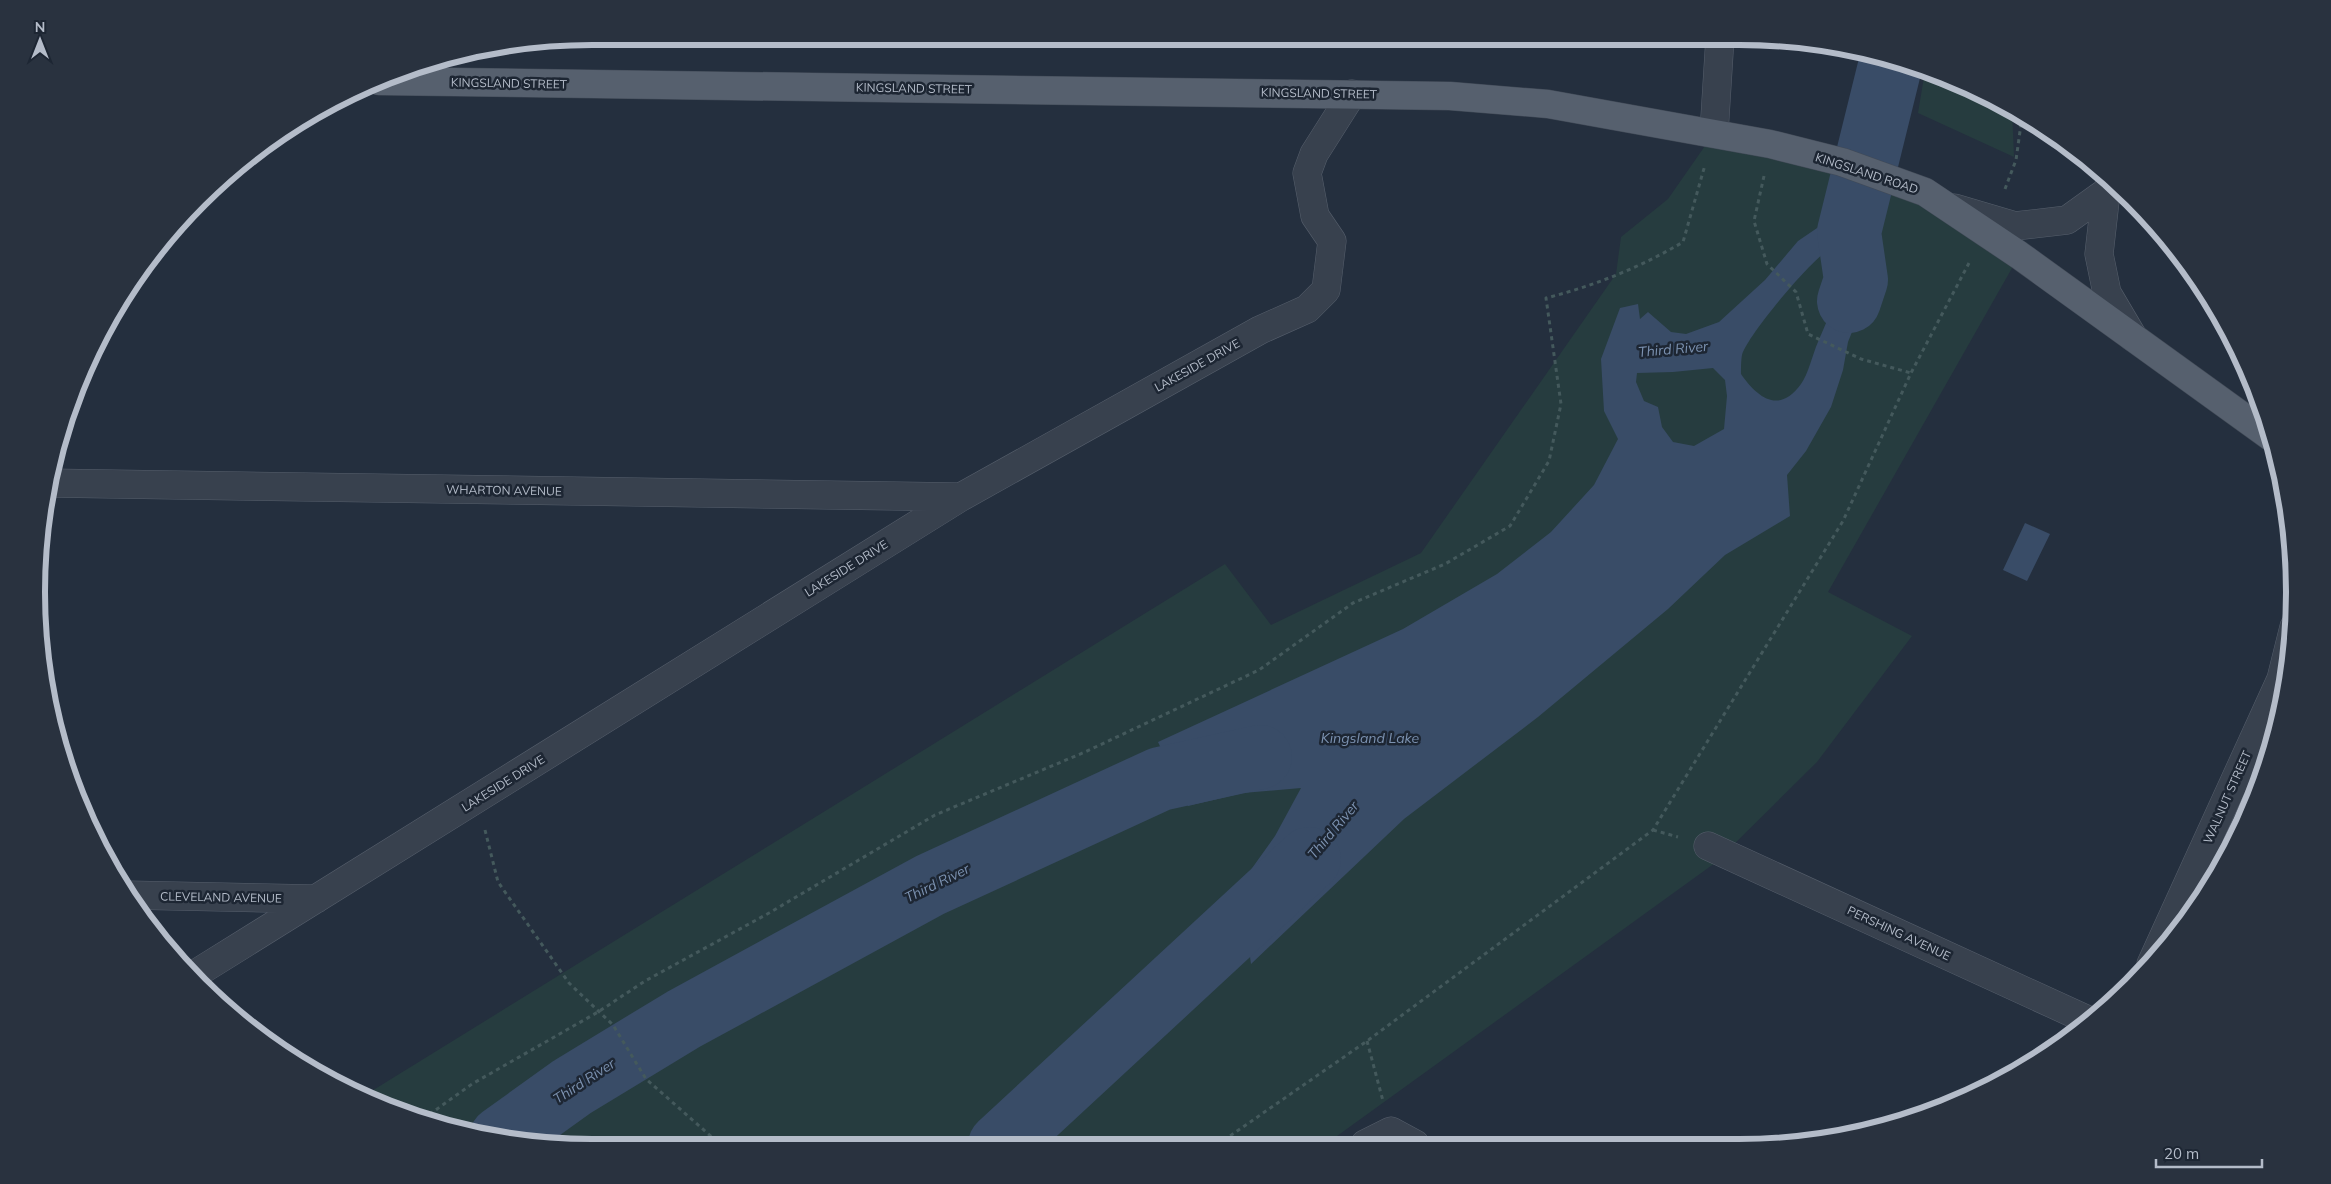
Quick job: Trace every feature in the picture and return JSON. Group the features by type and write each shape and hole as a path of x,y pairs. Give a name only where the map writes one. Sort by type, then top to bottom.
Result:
{"main road":[{"name":"KINGSLAND STREET","path":"398,81 1450,96"},
{"name":"KINGSLAND ROAD","path":"1450,96 1548,104 1770,144 1842,162 1925,192 1948,206 2261,430"}],"street":[{"path":"1714,134 1720,45"},
{"name":"LAKESIDE DRIVE","path":"199,972 961,497 1260,330 1308,310 1326,290 1332,241 1315,216 1307,173 1314,154 1352,94"},
{"path":"1948,206 2016,226 2067,220 2107,188"},
{"path":"2108,188 2099,254 2107,294 2133,337"},
{"name":"WHARTON AVENUE","path":"56,483 961,497"},
{"name":"WALNUT STREET","path":"2164,937 2277,688"},
{"name":"PERSHING AVENUE","path":"1708,846 2082,1017"},
{"name":"CLEVELAND AVENUE","path":"136,895 316,899"},
{"path":"1375,1139 1391,1131 1406,1139"}],"path":[{"path":"2003,194 2016,160 2021,124"},
{"path":"430,1114 472,1084 598,1012 645,981 769,913 935,815 1085,752 1259,670 1353,603 1445,564 1510,526 1549,461 1561,404 1546,298 1585,288 1654,260 1683,242 1706,162"},
{"path":"1764,176 1754,220 1768,264 1796,292 1808,334 1861,359 1912,373"},
{"path":"1226,1139 1367,1041 1653,830 1843,521 1912,373 1969,263"},
{"path":"478,798 498,882 569,982 612,1025 646,1079 714,1139"},
{"path":"1367,1041 1391,1131"}],"green space":[{"path":"1924,78 1981,101 2012,118 2014,157 1918,113"},
{"path":"1714,133 1842,162 1832,200 1879,214 1895,180 2020,254 1828,592 1912,636 1817,762 1715,863 1333,1139 556,1138 485,1128 450,1120 416,1110 371,1092 1225,564 1271,625 1421,553 1616,274 1621,237 1668,199"}],"water":[{"name":"Kingsland Lake","path":"1835,208 1870,222 1864,247 1873,269 1864,302 1848,342 1843,370 1831,407 1806,451 1787,475 1790,516 1725,555 1668,609 1538,717 1404,819 1251,964 1240,885 1275,836 1301,788 1243,793 1188,806 1158,742 1403,629 1497,574 1551,532 1594,485 1618,439 1604,411 1601,359 1620,308 1638,304 1640,319 1648,312 1671,332 1686,334 1719,322 1765,280 1798,241 1823,224","holes":["1822,255 1830,256 1839,271 1837,291 1832,308 1801,384 1785,399 1777,401 1769,399 1754,390 1741,374 1742,355 1746,345 1778,302 1803,273","1713,368 1725,380 1727,396 1724,429 1694,446 1673,442 1662,427 1658,407 1644,401 1636,382 1637,373"]},
{"path":"2025,523 2050,534 2027,581 2003,570"}],"waterway":[{"name":"Third River","path":"1849,301 1856,280 1849,232 1890,67"},
{"name":"Third River","path":"509,1132 572,1087 684,1019 930,885 1160,779 1260,757"},
{"name":"Third River","path":"1006,1139 1309,859"}]}
